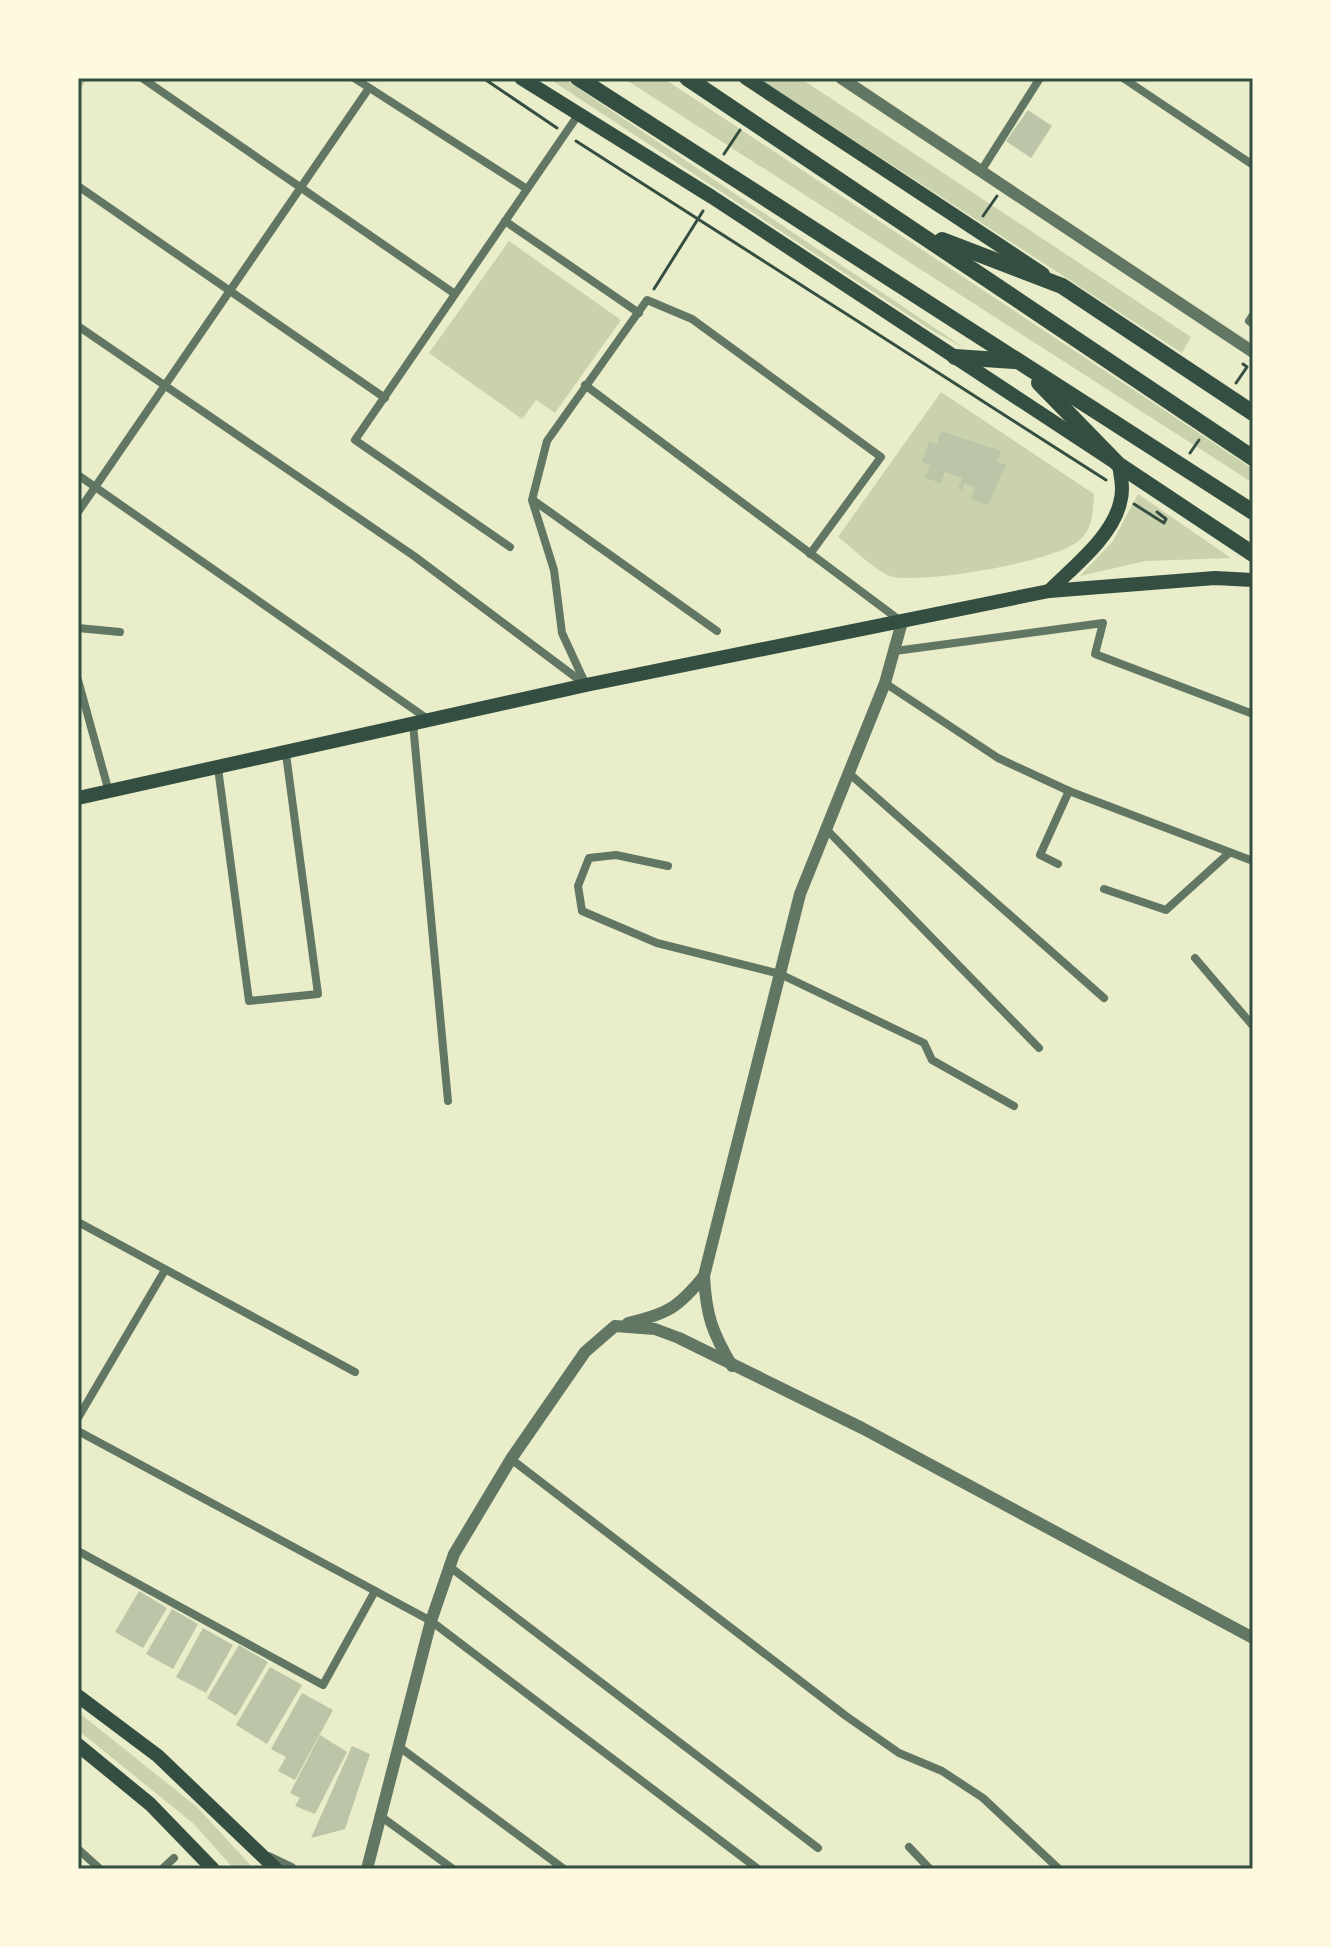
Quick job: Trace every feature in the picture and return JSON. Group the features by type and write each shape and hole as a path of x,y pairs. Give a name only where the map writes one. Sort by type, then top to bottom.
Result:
{"highway":[{"path":"578,78 1253,512"},
{"path":"687,78 1253,458"},
{"path":"915,229 1062,286 1253,413"},
{"path":"955,357 1018,361 1119,465 1253,554"}],"main road":[{"path":"521,78 712,197 1119,465 1120,506 1110,524 1049,591"},
{"path":"746,78 1062,286"},
{"path":"78,798 586,685 1049,591 1215,578 1253,580"},
{"path":"78,1696 158,1756 276,1869"},
{"path":"78,1745 150,1804 213,1869"}],"street":[{"path":"142,78 455,294"},
{"path":"354,78 527,189"},
{"path":"841,78 1253,352"},
{"path":"981,171 1040,78"},
{"path":"1123,78 1253,165"},
{"path":"78,512 369,88"},
{"path":"510,547 355,440 578,115"},
{"path":"78,186 385,398"},
{"path":"505,221 639,313"},
{"path":"586,685 562,633 554,570 532,500 547,441 647,300 692,319 881,457 810,554"},
{"path":"1253,315 1249,321 1253,324"},
{"path":"78,326 414,556 586,685"},
{"path":"585,385 902,622 885,683 851,775 800,894 704,1276 708,1321 732,1366"},
{"path":"78,475 429,720"},
{"path":"532,500 717,631"},
{"path":"895,651 1103,623 1095,654 1253,714"},
{"path":"78,628 120,632"},
{"path":"78,680 109,792"},
{"path":"885,683 998,758 1069,791 1253,861"},
{"path":"413,724 448,1101"},
{"path":"218,768 249,1001 318,994 286,754"},
{"path":"851,775 1104,998"},
{"path":"1058,864 1040,855 1069,791"},
{"path":"827,830 1039,1048"},
{"path":"1104,889 1166,910 1229,853"},
{"path":"668,866 616,855 589,858 578,886 582,911 657,943 780,974 924,1043 932,1060 1014,1106"},
{"path":"1195,958 1253,1026"},
{"path":"78,1222 355,1372"},
{"path":"78,1418 165,1270"},
{"path":"360,1869 368,1863 431,1621 450,1567 511,1459 585,1352 615,1326 661,1315 682,1303 704,1276"},
{"path":"615,1326 655,1329 862,1428 1253,1638"},
{"path":"78,1431 431,1621 758,1869"},
{"path":"511,1459 846,1716 899,1753 942,1771 983,1798 1059,1869"},
{"path":"78,1551 323,1685 375,1591"},
{"path":"450,1567 818,1848"},
{"path":"397,1745 564,1869"},
{"path":"379,1814 453,1869"},
{"path":"909,1847 930,1869"},
{"path":"78,1849 100,1869"},
{"path":"264,1856 291,1869"},
{"path":"162,1869 174,1858"}],"path":[{"path":"483,78 565,134 1122,491"},
{"path":"717,165 748,119"},
{"path":"975,229 1003,186"},
{"path":"647,300 712,197"},
{"path":"1138,494 1132,502 1164,523 1166,519 1153,508"}],"green space":[{"path":"548,78 563,78 966,349 931,330"},
{"path":"623,78 663,78 1253,469 1253,483"},
{"path":"758,78 800,78 1191,337 1182,353"},
{"path":"509,241 621,320 555,413 536,400 522,419 429,353"},
{"path":"941,392 1094,494 1090,524 1080,540 1045,556 1019,563 961,574 910,578 887,575 838,537"},
{"path":"1138,494 1231,558 1146,561 1080,576 1113,541"},
{"path":"78,1712 197,1807 254,1869 234,1869 194,1824 78,1730"}],"building":[{"path":"78,78 87,78 78,93"},
{"path":"1028,110 1052,126 1031,158 1006,141"},
{"path":"941,431 1001,451 997,462 1006,465 988,505 971,499 975,487 964,483 962,490 958,489 962,478 945,472 941,483 925,478 930,465 922,462 929,441 937,444"},
{"path":"139,1591 167,1608 143,1648 115,1632"},
{"path":"172,1609 198,1624 173,1669 146,1654"},
{"path":"203,1628 233,1645 206,1693 176,1677"},
{"path":"239,1645 268,1662 236,1716 207,1698"},
{"path":"270,1667 302,1685 267,1744 236,1725"},
{"path":"302,1693 333,1710 295,1780 278,1771 286,1757 271,1749"},
{"path":"320,1735 347,1752 315,1814 295,1806 300,1798 290,1793"},
{"path":"352,1746 370,1754 345,1829 311,1838"}]}
